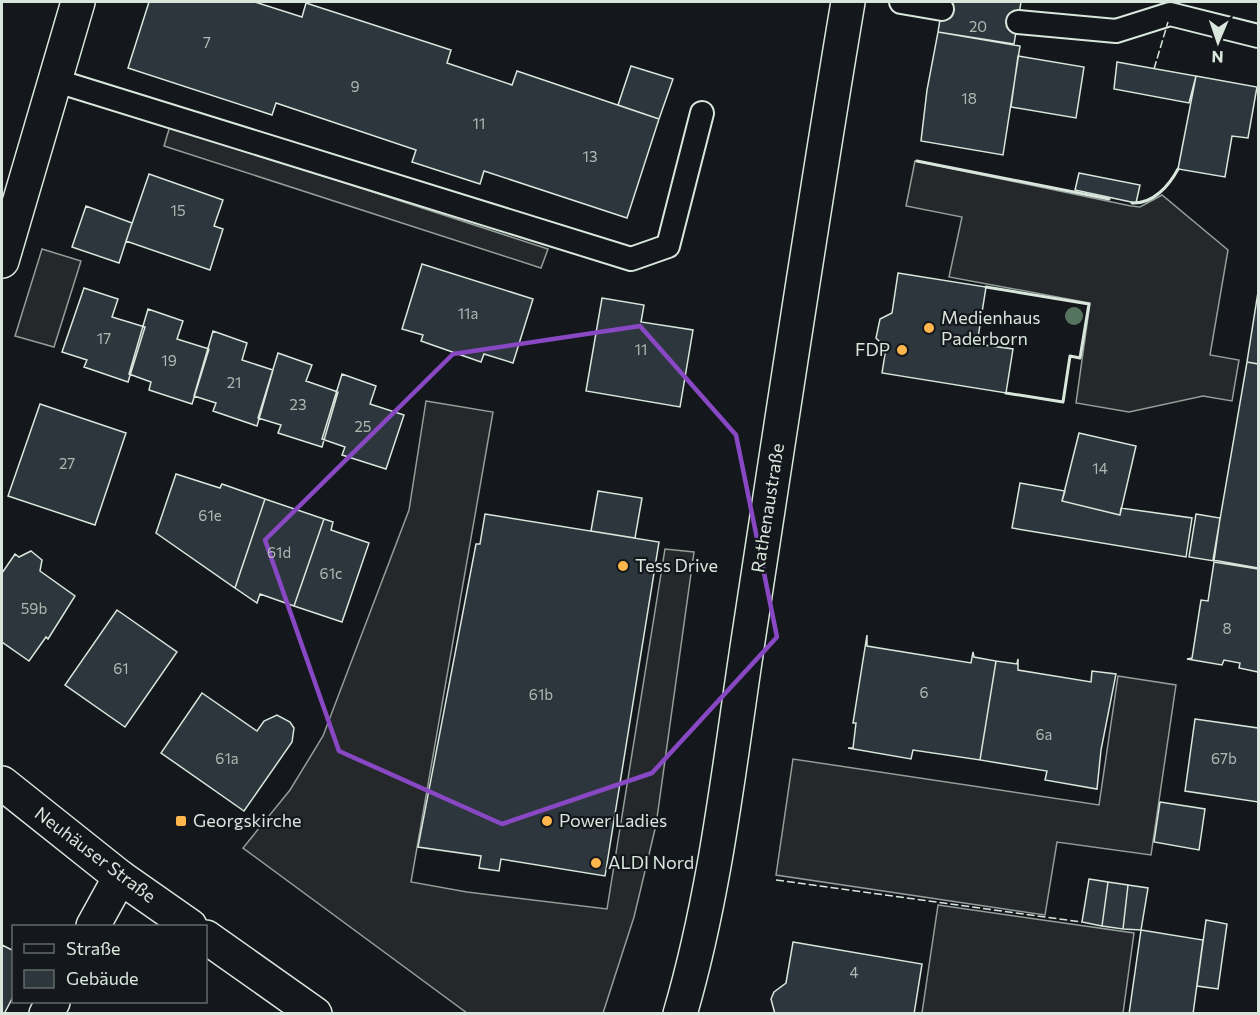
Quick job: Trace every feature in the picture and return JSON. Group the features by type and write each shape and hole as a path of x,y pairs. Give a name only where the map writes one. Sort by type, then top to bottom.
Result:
{"street":[{"path":"2,261 57,81 78,2"},
{"name":"Rathenaustraße","path":"680,1014 706,909 730,771 771,489 848,2"},
{"name":"Neuhäuser Straße","path":"2,783 120,877 187,925"},
{"path":"94,925 120,877"},
{"path":"207,938 315,1014"}],"lane":[{"path":"902,2 942,9"},
{"path":"1018,22 1116,31 1170,14 1258,36"},
{"path":"57,81 631,259 668,246 702,113"}],"highlighted area":[{"path":"640,326 736,435 777,637 652,773 502,824 339,751 265,540 453,354"}],"shaded area":[{"path":"170,126 548,249 541,268 164,146"},
{"path":"915,161 1131,206 1140,207 1162,195 1228,250 1210,355 1239,360 1232,401 1203,396 1129,412 1076,403 1090,303 949,277 962,217 906,206"},
{"path":"42,249 81,261 54,347 15,336"},
{"path":"426,401 493,412 411,882 467,892 607,909 665,549 694,552 656,825 634,917 603,1013 467,1013 243,848 290,790 323,736 409,510"},
{"path":"1118,676 1176,685 1151,855 1057,842 1045,915 776,875 793,759 1099,805"},
{"path":"938,905 1134,933 1123,1013 922,1013"}],"building":[{"path":"149,2 255,2 302,17 306,3 451,50 447,63 512,85 517,71 659,119 627,218 484,171 480,184 412,162 416,150 276,103 272,115 128,68"},
{"path":"943,2 1021,2 1014,44 938,32"},
{"path":"938,32 1020,46 1003,155 921,141 927,90"},
{"path":"1018,56 1084,67 1076,118 1011,107"},
{"path":"1117,62 1196,76 1189,103 1114,89"},
{"path":"631,66 673,79 659,119 618,105"},
{"path":"1196,76 1257,87 1248,138 1232,136 1225,177 1178,169"},
{"path":"1079,173 1140,185 1136,203 1075,190"},
{"path":"149,174 223,200 214,226 223,229 210,270 126,241"},
{"path":"86,206 132,223 119,263 72,247"},
{"path":"422,264 533,299 513,363 484,354 481,362 421,341 423,335 402,329"},
{"name":"Medienhaus Paderborn","path":"898,273 986,287 977,344 1013,349 1006,393 882,373 886,348 876,338 880,319 892,313"},
{"path":"84,288 118,299 112,317 145,327 128,382 84,367 87,360 62,352"},
{"path":"1258,292 1258,364 1247,362"},
{"path":"602,298 644,305 641,322 693,330 680,407 586,391"},
{"path":"148,309 183,321 177,339 209,349 192,404 149,390 151,382 129,374"},
{"path":"213,331 247,343 242,360 273,370 257,426 213,411 216,403 194,396"},
{"path":"278,353 312,365 306,381 338,392 322,447 278,433 281,425 258,418"},
{"path":"1247,362 1258,364 1258,568 1213,560"},
{"path":"342,374 376,386 370,404 404,415 386,469 342,455 345,447 322,439"},
{"path":"40,404 126,433 95,525 8,496"},
{"path":"1079,433 1136,446 1120,515 1062,501"},
{"path":"176,474 220,488 222,484 265,499 235,588 156,533"},
{"path":"1020,483 1065,491 1062,501 1120,515 1121,508 1192,518 1186,557 1012,528"},
{"path":"598,491 642,498 635,538 591,531"},
{"path":"265,499 324,519 294,606 260,594 257,603 235,588"},
{"path":"485,514 659,542 605,876 501,859 499,871 479,868 481,856 418,847 476,544 480,544"},
{"path":"1196,514 1220,518 1214,561 1189,557"},
{"path":"324,519 333,522 331,530 369,543 342,622 294,606"},
{"path":"31,551 42,560 40,571 75,596 48,639 46,637 29,661 2,642 2,573 15,554 19,557"},
{"path":"1214,562 1258,569 1258,672 1239,668 1240,663 1224,660 1222,665 1187,659 1192,658 1201,600 1208,601"},
{"path":"117,610 177,652 125,727 65,685"},
{"path":"867,635 867,646 971,663 973,652 974,657 996,661 980,760 913,750 911,759 848,748 853,748 856,723 853,723"},
{"path":"1018,659 1018,670 1091,682 1092,671 1116,674 1101,750 1097,789 1045,780 1047,771 980,760 996,661 1017,664"},
{"path":"202,693 257,731 264,721 277,715 290,722 294,728 292,742 244,811 161,753"},
{"path":"1195,719 1258,728 1258,802 1185,791"},
{"path":"1160,802 1205,809 1199,850 1154,842"},
{"path":"1089,879 1108,882 1102,926 1082,922"},
{"path":"1108,882 1128,885 1123,929 1102,926"},
{"path":"1128,885 1148,888 1141,930 1123,929"},
{"path":"1206,920 1227,924 1218,989 1197,986"},
{"path":"1141,930 1203,940 1193,1014 1129,1014"},
{"path":"793,942 922,964 914,1014 775,1014 771,999 774,992 786,983"},
{"path":"2,945 12,950 12,999 2,1014"}],"fence":[{"path":"1154,69 1168,22"},
{"path":"776,880 1082,922"}],"wall":[{"path":"917,161 1109,199"},
{"path":"1132,203 1140,203 1159,193 1178,169"},
{"path":"986,287 1089,304 1080,358 1070,356 1063,402 1006,393"}],"place":[{"name":"Medienhaus Paderborn","path":"929,328"},
{"name":"FDP","path":"902,350"},
{"name":"Tess Drive","path":"623,566"},
{"name":"Georgskirche","path":"181,821"},
{"name":"Power Ladies","path":"547,821"},
{"name":"ALDI Nord","path":"596,863"}]}
